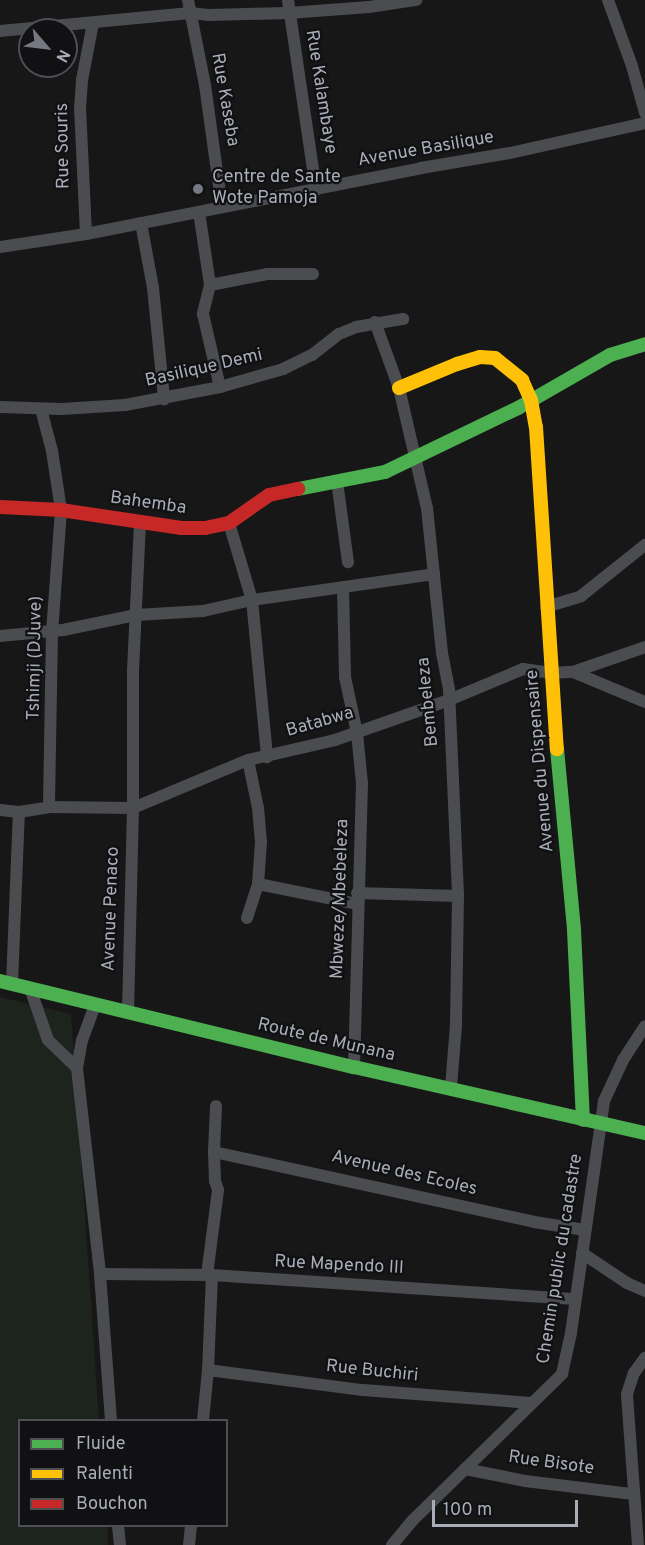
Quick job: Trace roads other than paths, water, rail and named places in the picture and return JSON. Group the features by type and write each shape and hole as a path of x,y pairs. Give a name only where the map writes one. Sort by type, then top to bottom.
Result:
{"street":[{"name":"Rue Kaseba","path":"188,0 205,85 222,207"},
{"path":"0,31 190,13 208,15 288,6 369,7 416,0"},
{"path":"608,0 632,66 645,112"},
{"name":"Rue Kalambaye","path":"288,6 316,190"},
{"name":"Rue Souris","path":"86,234 80,109 82,80 93,23"},
{"name":"Avenue Basilique","path":"0,247 86,234 510,153 645,123"},
{"path":"199,212 210,285 203,314 219,387"},
{"path":"141,223 153,288 164,399"},
{"path":"210,285 267,274 313,274"},
{"name":"Basilique Demi","path":"0,407 41,409 125,405 219,387 283,369 312,355 339,334 375,322 403,318"},
{"name":"Bembeleza","path":"375,322 399,388 427,508 449,700 458,896 456,1025 451,1087"},
{"path":"267,757 252,600 230,523 269,495 385,472 444,445 531,400 610,355 645,344"},
{"path":"399,388 457,364 480,357 495,358 522,380 531,400"},
{"name":"Avenue du Dispensaire","path":"531,400 536,428 546,607 574,930 583,1119"},
{"name":"Tshimji (DJuve)","path":"41,409 52,451 61,510 52,632 49,807"},
{"path":"337,481 348,562"},
{"name":"Bahemba","path":"0,507 61,510 182,528 205,528 230,523"},
{"name":"Avenue Penaco","path":"128,1012 133,808 133,671 140,521"},
{"path":"546,607 581,596 645,545"},
{"path":"0,636 52,632 136,615 203,611 252,600 434,574"},
{"name":"Mbweze/Mbebeleza","path":"343,587 345,676 357,733 362,783 354,1067"},
{"name":"Batabwa","path":"0,810 19,812 49,807 133,808 248,760 357,733 449,700 524,669 552,673 573,672 645,647"},
{"path":"573,672 645,702"},
{"path":"247,918 258,884 261,842 258,808 248,760"},
{"path":"6,983 19,812"},
{"path":"258,884 357,899 458,896"},
{"name":"Route de Munana","path":"6,983 354,1067 451,1087 645,1133"},
{"path":"30,988 48,1040 77,1068"},
{"path":"95,1005 82,1040 77,1068 100,1274 111,1419"},
{"name":"Chemin public du cadastre","path":"392,1545 465,1469 562,1374 569,1348 604,1101 615,1075 644,1028"},
{"path":"203,1419 208,1371 210,1275 218,1190 215,1182 214,1152 216,1106"},
{"name":"Avenue des Ecoles","path":"214,1152 534,1222 585,1230"},
{"path":"582,1253 627,1283 645,1291"},
{"name":"Rue Mapendo III","path":"100,1274 210,1275 575,1299"},
{"path":"638,1545 627,1395 634,1372 645,1358"},
{"name":"Rue Buchiri","path":"208,1371 363,1390 532,1403"},
{"name":"Rue Bisote","path":"465,1469 525,1480 633,1494"},
{"path":"118,1527 120,1545"},
{"path":"189,1545 191,1527"}],"place":[{"name":"Centre de Sante Wote Pamoja","path":"198,189"}]}
